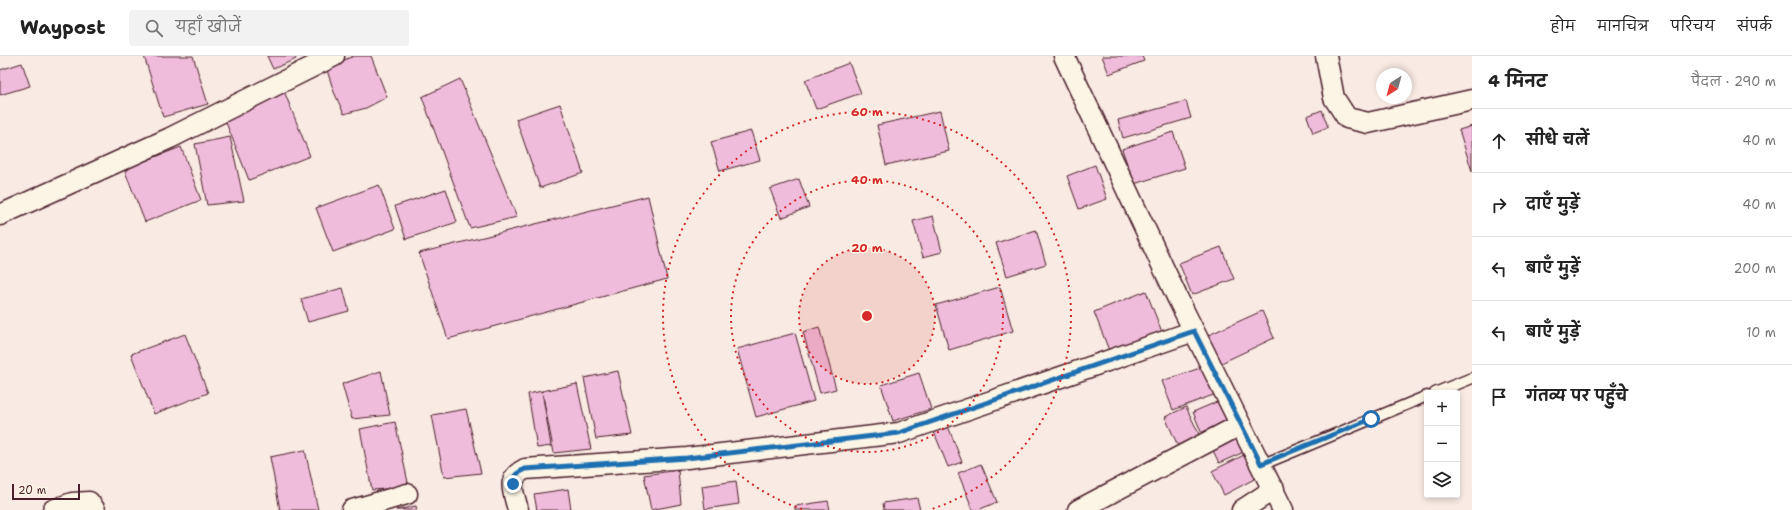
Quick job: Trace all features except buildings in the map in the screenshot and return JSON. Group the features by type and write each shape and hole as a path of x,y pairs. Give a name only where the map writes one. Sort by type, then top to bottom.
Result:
{"street":[{"path":"0,215 170,138 334,56"},
{"path":"1064,56 1194,331 1240,425 1274,489 1283,510"},
{"path":"1326,56 1334,98 1348,118 1368,123 1472,100"},
{"path":"518,510 513,478 517,473 525,469 687,458 899,433 1194,331"},
{"path":"1078,510 1240,425"},
{"path":"1242,510 1274,489"},
{"path":"352,510 407,494"},
{"path":"53,510 72,503 89,502 95,510"}],"lane":[{"path":"1442,390 1472,378"},
{"path":"1261,464 1424,397"}],"route":[{"path":"513,484 513,478 517,473 525,469 687,458 899,433 1194,331 1240,425 1261,464 1371,419"}]}
